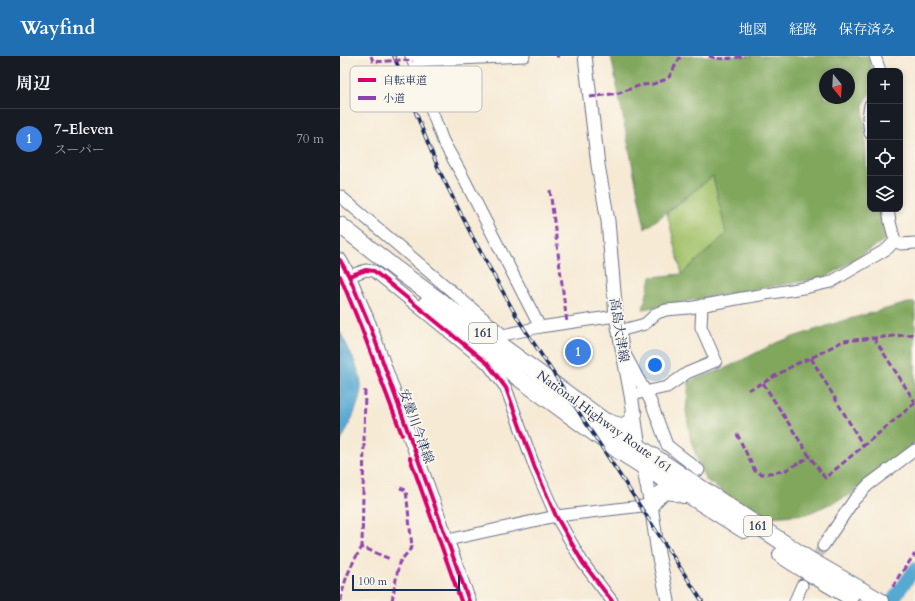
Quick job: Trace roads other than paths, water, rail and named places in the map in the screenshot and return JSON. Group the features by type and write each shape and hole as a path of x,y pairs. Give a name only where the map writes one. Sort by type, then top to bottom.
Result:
{"highway":[{"name":"National Highway Route 161","path":"340,225 396,269 603,420 702,504 803,569 858,601"},
{"name":"National Highway Route 161","path":"340,225 416,296 520,379 609,444 642,452 808,559 880,601"},
{"path":"603,420 618,426 623,426 630,423 642,452"},
{"path":"609,444 625,442 642,452 729,520"},
{"path":"651,505 658,495 670,491 702,504"}],"main road":[{"name":"高島大津線","path":"585,56 598,165 608,221 616,316 642,452 658,553 668,601"},
{"name":"安曇川今津線","path":"340,260 349,276 370,326 469,601"}],"street":[{"path":"412,58 524,56"},
{"path":"875,56 879,68"},
{"path":"432,112 443,141 540,327"},
{"path":"340,196 503,335 540,327 616,316"},
{"path":"888,212 895,241 901,244 915,242"},
{"path":"619,331 645,324 657,313 666,310 702,306 831,282 887,249 895,241"},
{"path":"349,276 366,270 374,271 488,364 506,388 535,468 556,516 583,563 612,601"},
{"path":"631,395 667,387 687,373 716,361 701,327 702,306"},
{"path":"623,351 650,402 667,445 699,470"},
{"path":"823,546 858,495 877,478 915,450"},
{"path":"448,540 556,516 651,505"},
{"path":"795,601 802,585"}],"water":[{"path":"340,332 356,365 360,378 361,391 357,406 340,443"}],"waterway":[{"path":"892,601 915,569"}],"tunnel":[{"path":"802,585 823,546"}],"railway":[{"path":"394,56 398,66"},
{"path":"416,112 439,170 473,238 518,319 702,601"}],"place":[{"name":"7-Eleven","path":"578,352"}]}
